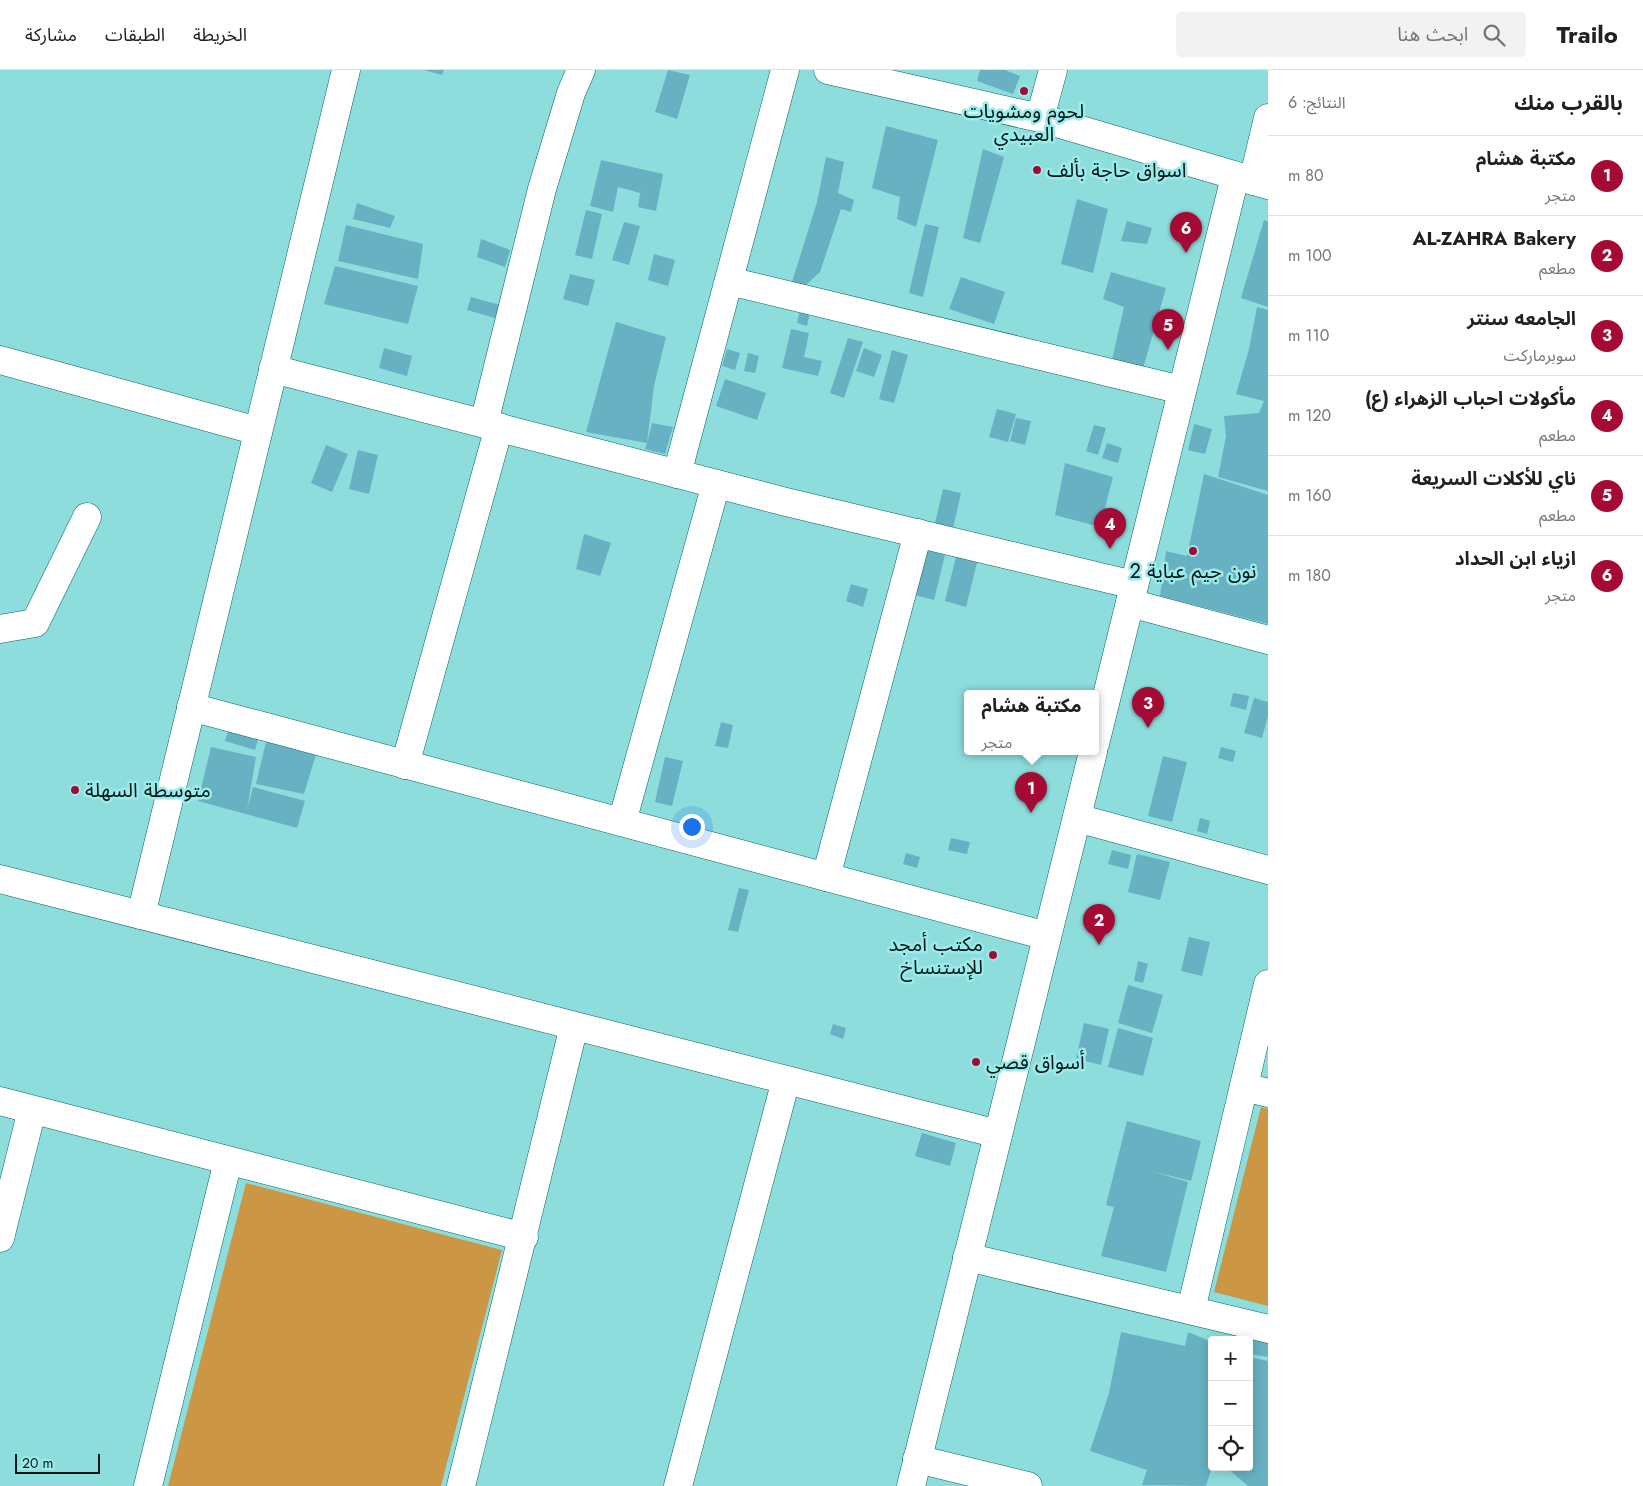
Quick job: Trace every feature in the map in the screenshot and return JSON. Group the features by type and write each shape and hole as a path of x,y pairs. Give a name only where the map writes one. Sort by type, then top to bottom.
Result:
{"street":[{"path":"141,915 346,70"},
{"path":"405,765 491,425 542,189 571,93 581,70"},
{"path":"677,474 785,70"},
{"path":"828,70 1040,118 1252,181"},
{"path":"1040,118 1052,70"},
{"path":"1099,728 1182,390 1252,181 1268,118"},
{"path":"729,281 1182,390"},
{"path":"0,360 258,431"},
{"path":"273,368 716,484 918,533 1132,594 1268,640"},
{"path":"622,822 716,484"},
{"path":"0,629 35,623 88,516"},
{"path":"826,877 918,533"},
{"path":"191,707 1047,936"},
{"path":"911,1486 1092,755"},
{"path":"1076,818 1268,870"},
{"path":"0,879 998,1134"},
{"path":"1191,1310 1256,1090 1268,984"},
{"path":"461,1486 524,1237 574,1026"},
{"path":"678,1486 786,1080"},
{"path":"0,1101 524,1237"},
{"path":"0,1238 32,1110"},
{"path":"148,1486 228,1161"},
{"path":"967,1257 1268,1329"},
{"path":"917,1459 1028,1486"}],"shaded area":[{"path":"1261,1107 1268,1109 1268,1306 1214,1292"},
{"path":"246,1183 502,1250 441,1486 168,1486"}],"building":[{"path":"424,70 444,70 442,75"},
{"path":"668,70 690,75 677,119 655,112"},
{"path":"980,70 1005,70 1020,76 1013,94 977,81"},
{"path":"886,126 938,140 916,227 897,219 900,197 872,188"},
{"path":"983,149 1004,157 980,243 963,238"},
{"path":"826,157 844,162 838,193 854,200 851,212 841,209 820,272 805,286 792,282 817,202"},
{"path":"601,160 663,174 656,211 638,207 642,181 640,193 618,187 613,212 590,206"},
{"path":"1077,199 1108,209 1093,273 1061,264"},
{"path":"357,203 395,216 390,228 353,219"},
{"path":"586,210 602,214 592,259 575,255"},
{"path":"1264,220 1268,222 1268,307 1241,298"},
{"path":"1127,221 1152,228 1147,244 1121,241"},
{"path":"624,222 640,226 629,265 612,260"},
{"path":"925,224 939,227 923,297 909,293"},
{"path":"346,225 423,244 418,279 338,261"},
{"path":"481,239 510,250 505,267 477,257"},
{"path":"654,254 675,260 668,286 648,280"},
{"path":"335,266 418,286 408,324 324,304"},
{"path":"1111,272 1166,288 1142,372 1111,364 1124,307 1103,299"},
{"path":"570,274 595,280 588,306 563,299"},
{"path":"961,277 1005,292 994,324 949,309"},
{"path":"471,297 500,305 495,318 467,310"},
{"path":"1257,307 1268,310 1268,491 1218,477 1226,436 1224,416 1259,413 1264,401 1236,394 1249,349"},
{"path":"800,310 810,312 807,326 797,323"},
{"path":"616,322 666,337 654,386 647,443 586,432"},
{"path":"791,329 809,333 804,357 822,361 818,376 782,368"},
{"path":"848,338 863,342 844,398 830,393"},
{"path":"384,348 412,356 407,376 379,368"},
{"path":"864,348 882,355 874,377 856,371"},
{"path":"727,349 740,353 735,370 722,366"},
{"path":"892,350 908,355 894,403 879,399"},
{"path":"748,353 759,356 755,373 744,371"},
{"path":"725,379 766,393 757,420 716,406"},
{"path":"997,409 1016,414 1008,442 989,437"},
{"path":"1016,418 1031,421 1025,445 1010,441"},
{"path":"652,423 673,427 665,454 645,449"},
{"path":"1194,424 1212,429 1205,454 1188,450"},
{"path":"1094,425 1106,428 1098,455 1086,451"},
{"path":"1107,443 1122,448 1118,463 1102,458"},
{"path":"326,445 348,454 332,492 311,483"},
{"path":"358,450 378,455 369,494 349,489"},
{"path":"1065,463 1113,477 1100,527 1055,515"},
{"path":"1204,474 1268,495 1268,624 1160,596 1166,551 1187,556"},
{"path":"943,489 961,493 953,528 935,523"},
{"path":"584,534 611,543 600,576 576,569"},
{"path":"921,549 945,555 934,600 911,594"},
{"path":"957,553 978,559 966,607 945,601"},
{"path":"851,584 868,589 863,607 846,601"},
{"path":"1233,693 1249,696 1246,710 1230,706"},
{"path":"1254,698 1268,702 1268,716 1262,738 1244,733"},
{"path":"721,722 733,725 728,748 715,746"},
{"path":"230,724 260,733 255,750 225,741"},
{"path":"267,738 318,748 304,794 256,784"},
{"path":"211,747 256,757 247,810 253,787 305,801 297,828 198,801"},
{"path":"1221,747 1236,751 1233,762 1218,758"},
{"path":"1163,756 1187,762 1172,822 1148,816"},
{"path":"665,757 683,761 672,806 655,802"},
{"path":"1200,818 1210,821 1207,834 1197,831"},
{"path":"951,838 970,842 967,854 948,850"},
{"path":"1112,850 1131,855 1128,869 1108,864"},
{"path":"906,853 920,857 917,868 903,864"},
{"path":"1137,854 1170,862 1160,900 1128,892"},
{"path":"739,888 749,890 738,932 728,930"},
{"path":"1189,937 1210,942 1202,976 1181,971"},
{"path":"1138,961 1148,964 1143,983 1134,981"},
{"path":"1128,985 1163,995 1152,1033 1118,1023"},
{"path":"1084,1023 1109,1029 1101,1065 1076,1059"},
{"path":"833,1024 846,1028 843,1039 830,1034"},
{"path":"1118,1028 1153,1038 1143,1076 1108,1067"},
{"path":"1127,1121 1201,1141 1191,1181 1151,1171 1188,1182 1166,1272 1101,1256 1114,1207 1106,1205"},
{"path":"922,1133 956,1143 950,1166 915,1156"},
{"path":"1121,1332 1185,1346 1188,1332 1208,1340 1208,1471 1211,1471 1206,1486 1142,1485 1147,1470 1090,1451 1109,1393"},
{"path":"1248,1334 1268,1338 1268,1357 1253,1355 1253,1336 1248,1336"},
{"path":"1253,1358 1268,1361 1268,1486 1248,1486 1231,1471 1253,1471"}],"place":[{"name":"لحوم ومشويات العبيدي","path":"1024,91"},
{"name":"اسواق حاجة بألف","path":"1037,170"},
{"name":"ازياء ابن الحداد","path":"1186,253"},
{"name":"ناي للأكلات السريعة","path":"1168,350"},
{"name":"مأكولات احباب الزهراء (ع)","path":"1110,549"},
{"name":"نون جيم عباية 2","path":"1193,551"},
{"name":"الجامعه سنتر","path":"1148,728"},
{"name":"متوسطة السهلة","path":"75,790"},
{"name":"مكتبة هشام","path":"1031,813"},
{"name":"AL-ZAHRA Bakery","path":"1099,945"},
{"name":"مكتب أمجد للإستنساخ","path":"993,955"},
{"name":"أسواق قصي","path":"976,1062"}]}
